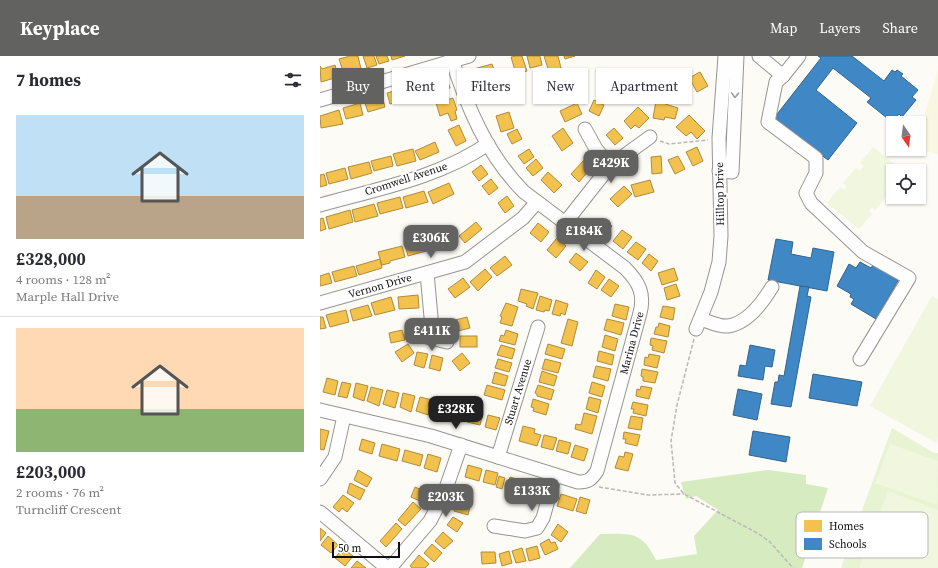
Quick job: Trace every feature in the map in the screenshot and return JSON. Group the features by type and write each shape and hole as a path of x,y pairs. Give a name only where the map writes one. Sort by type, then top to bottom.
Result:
{"street":[{"path":"320,100 452,58 470,56"},
{"name":"Hilltop Drive","path":"699,324 711,292 718,262 721,236 719,171 724,56"},
{"path":"719,171 732,172 737,56"},
{"path":"759,56 783,76"},
{"path":"799,56 783,76 776,82 768,122 816,158 817,168 814,178 807,189 808,198 858,248 909,278 860,359"},
{"name":"Marina Drive","path":"452,58 465,94 488,144 500,165 512,181 632,275 638,284 643,302 597,471 592,479 587,482"},
{"path":"585,129 596,149 610,166"},
{"path":"565,222 610,166 653,136"},
{"name":"Cromwell Avenue","path":"320,205 433,172 464,159 488,144"},
{"name":"Vernon Drive","path":"320,303 456,265 474,256 523,218 537,202"},
{"path":"427,273 428,338 447,342"},
{"path":"699,324 729,326 738,323 760,304 772,287"},
{"name":"Stuart Avenue","path":"498,457 538,327"},
{"path":"320,410 388,425 461,445 578,482 587,482"},
{"path":"320,478 335,457 344,416"},
{"path":"390,568 430,521 444,494 461,445"},
{"path":"497,524 525,531 537,528 543,518 555,475"},
{"path":"320,512 387,568"}],"path":[{"path":"653,136 669,144 720,138"},
{"path":"699,324 677,405 671,441 675,483 684,494 759,534 770,542 793,568"},
{"path":"587,482 604,489 648,495 684,494"}],"shaded area":[{"path":"938,70 938,154 926,151 926,116 924,116"}],"green space":[{"path":"873,147 894,164 886,164 886,197 875,210 872,207 869,211 872,214 859,229 827,203 840,187 844,190 847,186 843,183 856,168 860,171 864,166 860,163"},
{"path":"932,296 938,299 938,439 936,443 870,406"},
{"path":"892,428 934,453 938,453 938,568 841,568 845,558 928,558 928,512 861,512"},
{"path":"890,444 938,461 937,505 875,483"},
{"path":"768,470 806,475 806,484 828,488 820,512 796,512 796,558 805,558 802,568 570,568 600,534 627,534 634,536 645,543 651,550 656,560 697,554 694,536 718,510 696,496 686,499 681,482"},
{"path":"888,491 938,510 938,568 859,568 863,558 928,558 928,512 880,512"}],"building: Homes":[{"path":"350,56 358,56 361,68 342,68 339,59"},
{"path":"363,56 374,56 377,65 367,68"},
{"path":"376,56 387,56 389,61 379,64"},
{"path":"391,56 405,56 392,60"},
{"path":"522,56 527,71 525,72 525,68 514,68 511,57"},
{"path":"527,56 540,56 542,65 530,68"},
{"path":"544,56 558,56 561,68 548,68"},
{"path":"564,56 575,56 565,59"},
{"path":"492,64 493,68 478,68"},
{"path":"335,65 336,68 332,68 332,79 321,82 320,66 322,69"},
{"path":"700,72 708,86 697,92 692,83 692,76"},
{"path":"392,92 392,104 390,104 387,93"},
{"path":"453,98 457,110 455,111 457,119 451,121 448,113 440,116 436,104 449,104 449,99"},
{"path":"594,100 596,101 596,104 604,105 599,116 589,111"},
{"path":"384,103 385,107 368,112 365,104"},
{"path":"360,104 363,115 346,119 343,108"},
{"path":"577,104 582,114 565,122 560,111"},
{"path":"655,104 665,104 678,108 675,119 665,117 664,120 653,118"},
{"path":"638,107 649,118 639,128 635,125 631,129 624,121"},
{"path":"339,110 343,124 321,128 320,116"},
{"path":"509,112 514,128 501,132 496,116"},
{"path":"689,115 705,131 697,139 691,132 686,136 676,127"},
{"path":"459,125 466,141 456,146 448,130"},
{"path":"563,128 573,143 562,151 552,136"},
{"path":"614,128 623,138 615,145 606,135"},
{"path":"517,129 522,139 512,144 507,134"},
{"path":"435,142 439,152 420,160 415,151"},
{"path":"697,147 703,161 693,166 686,152"},
{"path":"413,149 416,161 397,166 393,154"},
{"path":"529,149 534,157 524,164 518,156"},
{"path":"391,156 393,166 374,171 371,161"},
{"path":"661,156 662,173 652,174 651,157"},
{"path":"678,156 685,169 675,174 668,160"},
{"path":"536,159 543,168 533,176 526,168"},
{"path":"584,160 592,167 579,182 571,174"},
{"path":"369,162 372,173 351,179 348,167"},
{"path":"481,165 488,174 479,181 472,172"},
{"path":"345,168 348,179 329,184 326,173"},
{"path":"548,172 562,185 554,193 541,180"},
{"path":"324,174 327,185 320,187 320,175"},
{"path":"491,179 498,188 489,195 482,186"},
{"path":"650,180 654,192 635,197 631,185"},
{"path":"449,183 454,194 433,204 428,192"},
{"path":"624,186 632,194 618,207 610,199"},
{"path":"424,191 428,202 406,208 403,197"},
{"path":"507,196 514,206 505,213 498,203"},
{"path":"400,197 403,208 380,214 377,203"},
{"path":"374,204 378,216 355,222 352,210"},
{"path":"350,210 353,222 329,229 326,217"},
{"path":"323,218 326,229 320,231 320,219"},
{"path":"602,218 612,226 604,236 595,228"},
{"path":"476,222 482,229 465,243 459,236"},
{"path":"538,223 549,232 541,242 530,233"},
{"path":"622,230 632,237 623,249 613,241"},
{"path":"454,231 457,242 433,248 431,237"},
{"path":"557,238 566,246 556,258 547,250"},
{"path":"427,239 430,250 408,256 405,245"},
{"path":"636,242 646,249 638,260 627,252"},
{"path":"402,246 405,257 382,265 378,252"},
{"path":"576,253 588,262 580,271 569,262"},
{"path":"649,254 658,261 651,271 642,263"},
{"path":"505,256 512,265 497,276 490,268"},
{"path":"380,259 382,268 359,275 356,266"},
{"path":"354,266 357,276 335,282 332,272"},
{"path":"674,268 678,280 662,285 658,273"},
{"path":"485,269 492,277 478,291 470,282"},
{"path":"596,270 605,277 597,289 588,283"},
{"path":"329,273 332,283 320,286 320,276"},
{"path":"463,278 470,287 455,298 448,289"},
{"path":"609,279 619,286 611,297 601,290"},
{"path":"676,284 680,296 667,300 664,288"},
{"path":"521,289 538,293 533,309 526,306 527,304 518,301"},
{"path":"418,295 419,308 399,309 398,297"},
{"path":"540,296 552,300 549,311 545,310 544,312 536,310"},
{"path":"391,297 395,310 375,315 371,303"},
{"path":"556,300 568,304 565,315 561,313 560,316 552,314"},
{"path":"506,303 518,307 512,326 500,323 502,317 500,316"},
{"path":"615,304 629,307 626,320 612,316"},
{"path":"368,305 372,316 353,321 350,310"},
{"path":"663,306 675,308 673,320 660,317"},
{"path":"346,310 349,322 330,327 326,315"},
{"path":"320,317 323,317 326,328 320,329"},
{"path":"467,317 470,328 458,331 455,320"},
{"path":"568,319 578,322 572,346 561,343"},
{"path":"607,319 624,323 621,335 604,330"},
{"path":"659,323 670,326 668,337 654,334"},
{"path":"402,330 405,340 391,343 389,333"},
{"path":"506,330 518,334 515,345 499,341 501,335 504,336"},
{"path":"605,335 618,339 615,351 602,347"},
{"path":"460,336 477,336 477,347 460,347"},
{"path":"651,338 667,341 664,353 652,350 653,346 650,345"},
{"path":"408,344 414,353 402,362 395,352"},
{"path":"548,344 565,349 562,359 545,354"},
{"path":"501,345 515,349 512,359 497,355"},
{"path":"599,351 614,355 612,365 597,361"},
{"path":"417,352 428,354 424,368 414,365"},
{"path":"462,353 470,363 460,371 452,361"},
{"path":"649,354 660,356 657,368 644,365 645,357 648,358"},
{"path":"432,355 443,358 440,371 429,368"},
{"path":"498,359 512,363 509,372 495,368"},
{"path":"545,359 561,363 558,373 542,369"},
{"path":"596,366 611,369 608,381 593,377"},
{"path":"642,369 658,372 655,383 643,381 643,377 641,376"},
{"path":"542,371 557,376 554,386 539,382"},
{"path":"495,372 508,376 505,386 492,383"},
{"path":"327,378 338,381 335,395 323,392"},
{"path":"342,382 351,384 347,398 338,396"},
{"path":"592,382 605,386 602,397 589,393"},
{"path":"356,383 368,386 364,401 353,397"},
{"path":"487,385 505,390 502,400 484,395"},
{"path":"538,385 554,390 551,400 537,396 535,393"},
{"path":"641,386 652,388 649,399 636,396 637,389 640,390"},
{"path":"371,387 383,390 379,406 367,401"},
{"path":"387,390 399,393 395,408 383,404"},
{"path":"403,393 415,396 411,412 400,407"},
{"path":"420,397 432,400 428,415 416,411"},
{"path":"589,397 601,400 598,413 586,409"},
{"path":"533,399 549,404 546,415 533,411 534,408 531,407"},
{"path":"435,400 447,403 443,419 431,414"},
{"path":"633,402 648,405 646,416 633,413 634,409 631,409"},
{"path":"451,405 465,409 462,422 448,418"},
{"path":"470,410 483,414 480,425 467,422"},
{"path":"584,413 597,416 592,434 575,429 576,424 581,425"},
{"path":"488,415 500,418 496,430 485,427"},
{"path":"631,416 643,418 641,430 628,428"},
{"path":"523,426 535,429 534,433 541,435 537,446 519,441"},
{"path":"320,429 329,431 324,450 320,449"},
{"path":"624,432 640,435 637,446 625,443 626,439 623,439"},
{"path":"544,435 557,438 553,450 541,447"},
{"path":"362,439 375,443 372,454 359,450"},
{"path":"559,440 571,443 568,454 556,451"},
{"path":"382,444 400,449 397,461 379,456"},
{"path":"575,445 588,449 584,461 571,457"},
{"path":"405,450 423,455 420,466 402,461"},
{"path":"625,452 633,454 628,471 615,468 619,456 624,457"},
{"path":"428,454 441,458 437,472 424,468"},
{"path":"468,465 482,469 479,481 465,477"},
{"path":"358,470 372,478 367,487 354,480"},
{"path":"486,470 498,473 495,485 483,482"},
{"path":"499,476 505,478 502,489 496,487"},
{"path":"510,477 520,480 517,493 507,490"},
{"path":"523,481 534,484 531,497 520,494"},
{"path":"350,483 365,490 360,500 347,493"},
{"path":"415,487 426,492 422,502 411,497"},
{"path":"561,494 577,499 573,511 557,506"},
{"path":"343,495 354,503 347,512 342,508 339,512 333,507"},
{"path":"580,497 590,500 586,514 576,511"},
{"path":"458,498 471,502 468,515 454,511"},
{"path":"413,502 421,509 405,526 398,520"},
{"path":"453,517 463,523 457,532 447,525"},
{"path":"396,523 402,529 386,547 380,541"},
{"path":"558,524 568,532 561,542 551,535"},
{"path":"320,528 326,533 320,541"},
{"path":"443,532 453,541 444,549 435,541"},
{"path":"328,536 338,545 331,553 321,545"},
{"path":"549,539 551,543 555,542 558,549 545,555 540,544"},
{"path":"432,544 442,553 434,562 424,553"},
{"path":"537,546 540,558 529,561 526,549"},
{"path":"343,548 353,556 345,566 335,558"},
{"path":"522,548 526,561 516,563 512,551"},
{"path":"509,551 512,563 502,566 499,554"},
{"path":"481,552 495,552 496,563 482,564"},
{"path":"419,555 429,564 425,568 412,568 410,566"},
{"path":"357,561 366,568 351,568"}],"building: Schools":[{"path":"818,56 852,56 884,81 892,70 895,72 897,70 903,74 901,76 918,90 912,97 916,100 903,116 899,114 897,116 886,117 867,102 871,98 833,68 816,90 857,123 828,160 774,118 821,58"},
{"path":"776,239 793,242 791,254 811,258 813,248 834,252 827,291 768,280"},
{"path":"860,262 871,268 875,262 900,277 876,319 851,304 854,299 850,297 851,294 837,286 849,264 856,268"},
{"path":"800,286 809,287 807,296 811,297 791,407 771,404 775,382 778,382 779,375 784,376"},
{"path":"750,345 775,350 772,367 765,366 763,380 738,376 740,365 746,366"},
{"path":"813,374 862,382 857,406 809,398"},
{"path":"738,389 762,394 757,420 733,415"},
{"path":"753,431 790,437 786,462 749,455"}]}
